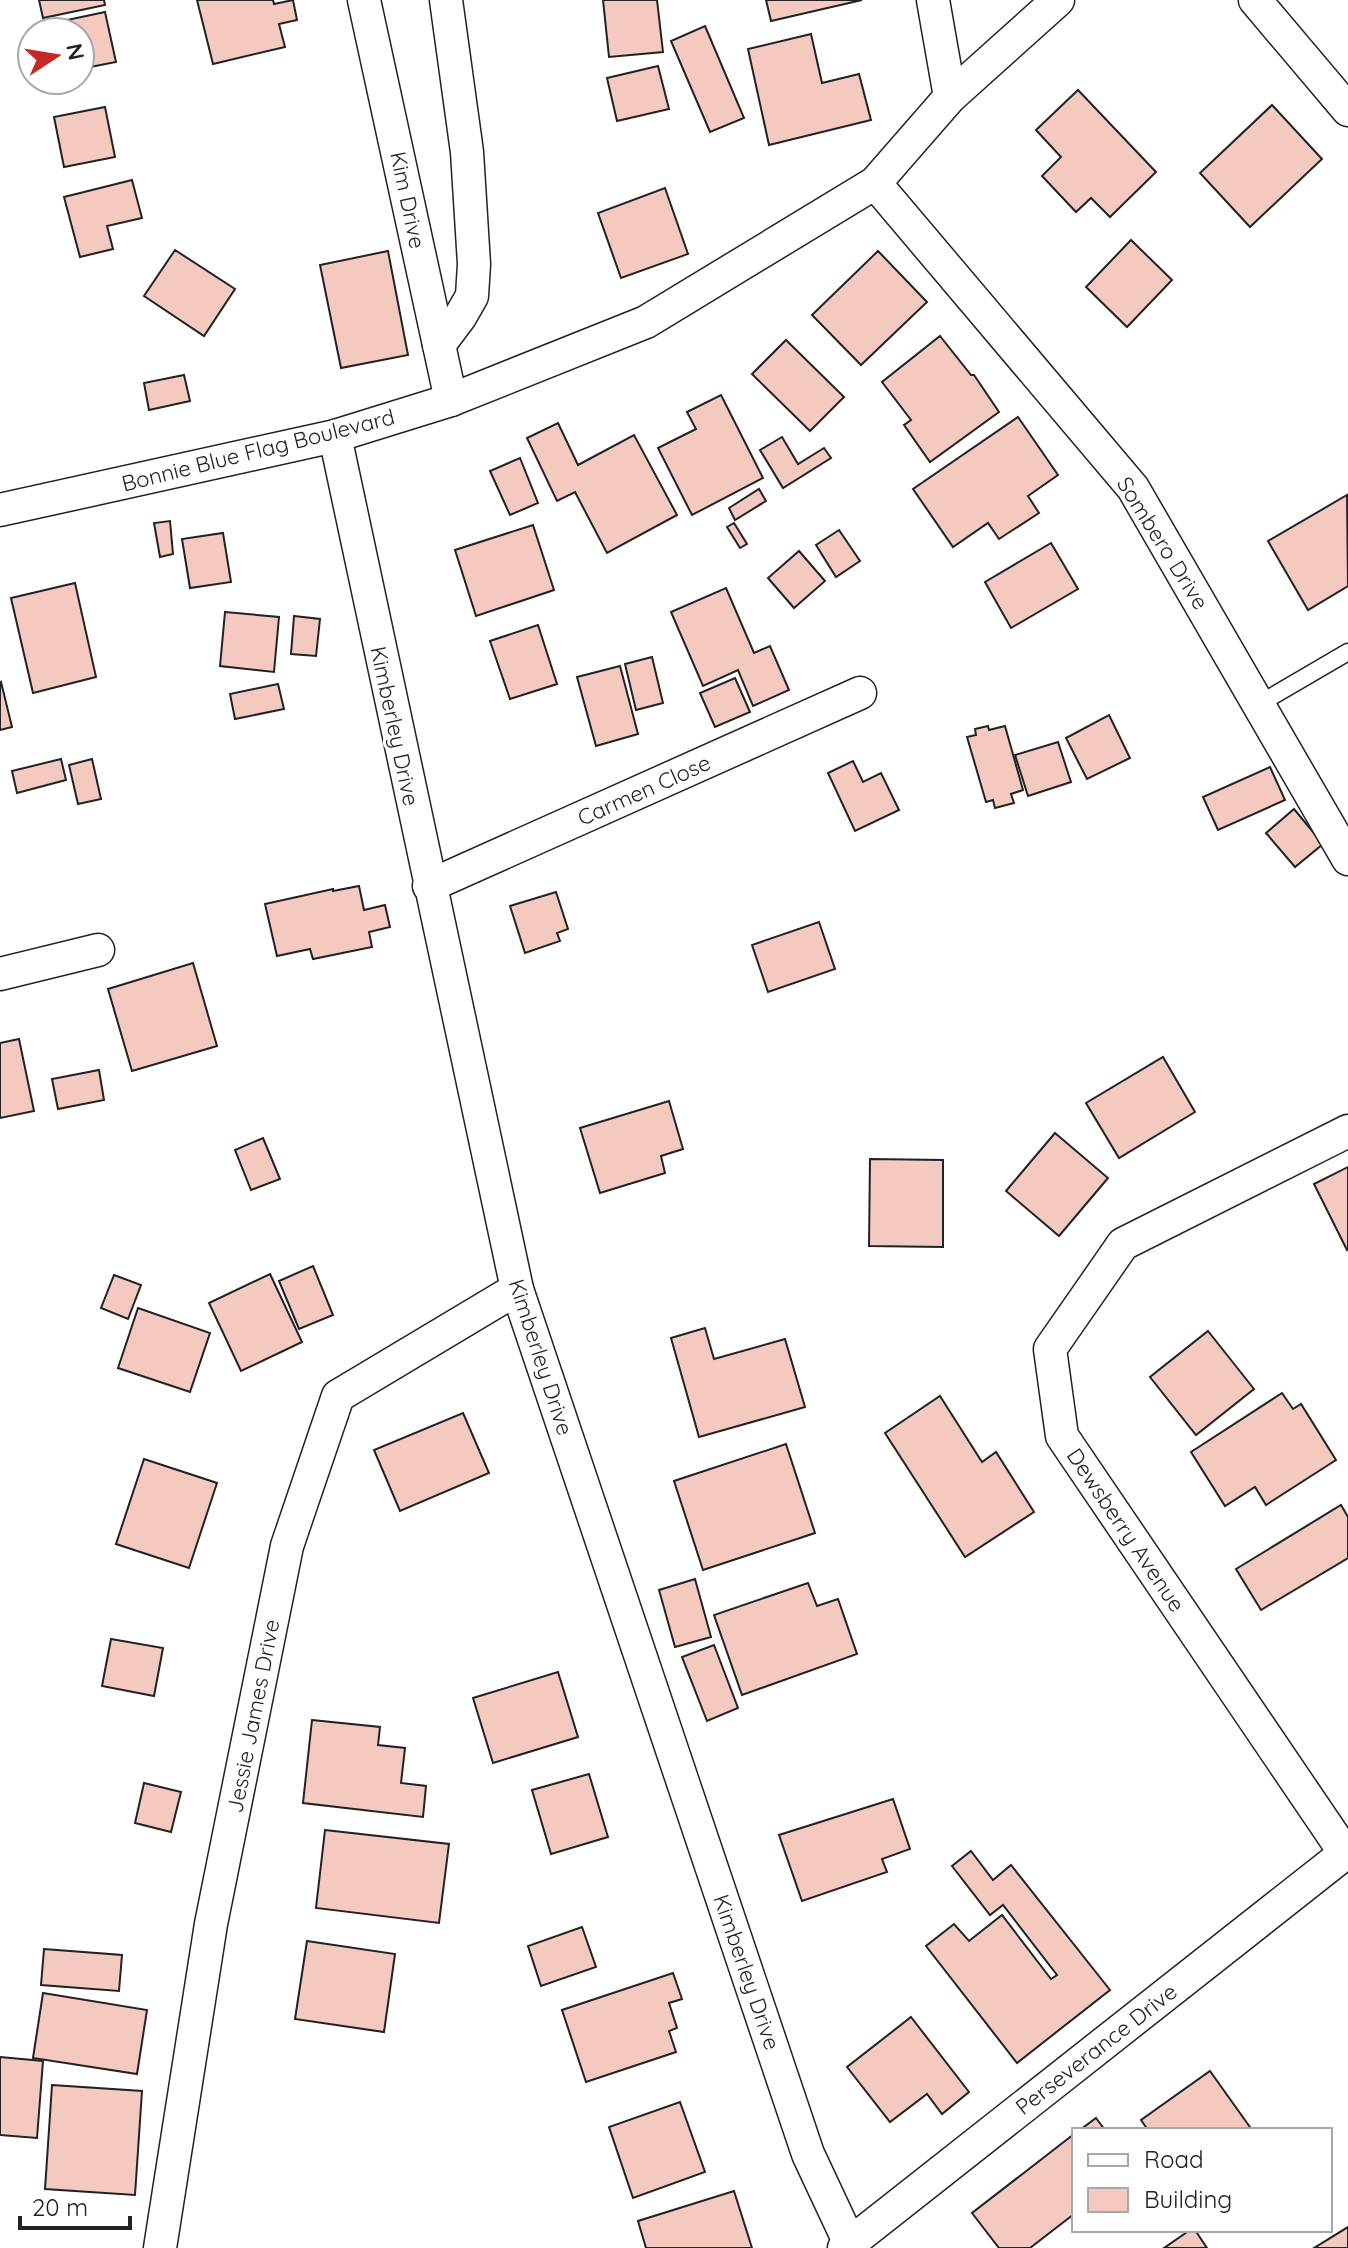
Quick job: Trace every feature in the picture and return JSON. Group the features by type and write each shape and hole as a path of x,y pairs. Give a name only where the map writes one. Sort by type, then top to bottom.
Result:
{"street":[{"name":"Kim Drive","path":"364,0 451,400"},
{"path":"439,345 472,296 474,264 467,152 446,0"},
{"path":"933,0 950,97"},
{"name":"Bonnie Blue Flag Boulevard","path":"1,505 335,436 451,400 646,322 875,183 950,97 1058,0"},
{"path":"1255,0 1348,110"},
{"name":"Sombero Drive","path":"875,183 1133,488 1348,859"},
{"name":"Kimberley Drive","path":"335,436 517,1289 808,2154 848,2247"},
{"name":"Carmen Close","path":"429,886 860,693"},
{"path":"0,974 98,950"},
{"name":"Dewsberry Avenue","path":"1347,1852 1062,1436 1050,1349 1123,1244 1348,1131"},
{"name":"Jessie James Drive","path":"160,2248 211,1924 287,1546 338,1396 517,1289"},
{"name":"Perseverance Drive","path":"848,2247 1347,1852"}],"lane":[{"path":"1259,704 1348,652"}],"building":[{"path":"39,0 104,0 105,5 43,16"},
{"path":"197,0 273,0 274,4 293,0 297,20 279,24 285,47 213,64"},
{"path":"603,0 657,0 663,52 609,57"},
{"path":"766,0 862,0 771,21"},
{"path":"105,12 116,62 96,66 96,16 86,16"},
{"path":"705,26 744,118 710,132 671,41"},
{"path":"811,34 822,83 859,74 871,120 769,145 748,49"},
{"path":"658,66 669,109 617,121 607,78"},
{"path":"1078,90 1156,172 1110,217 1091,198 1076,212 1042,176 1061,157 1036,130"},
{"path":"1272,105 1322,159 1250,227 1200,173"},
{"path":"105,107 115,157 64,167 54,117"},
{"path":"132,180 142,218 107,226 113,249 80,257 64,197"},
{"path":"665,188 688,254 621,278 598,213"},
{"path":"1131,240 1172,280 1127,327 1086,287"},
{"path":"175,250 235,289 204,336 144,296"},
{"path":"388,251 408,355 341,368 320,265"},
{"path":"878,251 927,302 861,365 812,315"},
{"path":"940,336 974,375 999,412 930,462 904,425 911,420 882,382"},
{"path":"786,340 844,397 810,431 752,374"},
{"path":"184,375 190,401 149,410 144,383"},
{"path":"721,395 763,478 692,515 658,448 696,429 687,412"},
{"path":"1018,417 1058,475 1028,496 1039,513 999,539 988,523 953,547 913,489"},
{"path":"558,423 578,465 634,435 677,515 607,553 575,492 557,501 527,438"},
{"path":"782,437 798,464 824,448 831,458 783,488 760,450"},
{"path":"520,458 538,503 510,515 490,471"},
{"path":"759,489 766,501 735,520 729,508"},
{"path":"1347,495 1348,586 1308,610 1268,541"},
{"path":"170,521 173,554 160,557 154,523"},
{"path":"734,523 747,544 740,548 727,527"},
{"path":"533,525 554,590 476,616 455,550"},
{"path":"839,530 860,561 836,577 816,545"},
{"path":"223,533 231,582 190,588 182,539"},
{"path":"1051,543 1078,589 1011,628 985,582"},
{"path":"799,551 825,581 794,608 768,578"},
{"path":"75,583 96,677 33,693 11,598"},
{"path":"726,588 754,653 770,646 789,690 753,706 738,670 703,686 671,612"},
{"path":"225,612 279,617 274,672 220,666"},
{"path":"294,616 320,619 316,656 291,654"},
{"path":"538,625 557,684 510,699 490,641"},
{"path":"652,657 663,703 636,710 625,664"},
{"path":"620,666 638,734 596,746 577,677"},
{"path":"735,678 750,712 715,727 700,693"},
{"path":"0,683 12,727 0,730"},
{"path":"278,684 284,709 235,719 230,694"},
{"path":"1109,715 1130,758 1087,779 1066,738"},
{"path":"988,726 989,730 1005,726 1023,790 1011,794 1014,803 995,808 993,800 986,802 967,737 976,735 975,729"},
{"path":"1058,742 1071,782 1028,796 1015,755"},
{"path":"61,759 66,780 17,793 12,771"},
{"path":"92,759 101,799 78,804 69,765"},
{"path":"853,761 863,782 881,773 899,810 855,831 828,773"},
{"path":"1270,767 1285,800 1218,830 1203,797"},
{"path":"1294,809 1323,844 1295,867 1266,833"},
{"path":"359,886 364,910 385,905 390,927 369,932 372,947 313,959 310,949 277,956 265,904"},
{"path":"556,892 568,929 557,933 560,941 525,953 510,906"},
{"path":"819,922 835,969 768,992 752,945"},
{"path":"193,963 217,1046 132,1071 108,989"},
{"path":"19,1039 34,1111 0,1118 0,1043"},
{"path":"1163,1057 1195,1112 1119,1158 1086,1103"},
{"path":"99,1070 104,1100 58,1109 52,1079"},
{"path":"669,1101 683,1149 661,1156 665,1173 600,1193 580,1128"},
{"path":"1055,1133 1108,1178 1059,1236 1006,1191"},
{"path":"263,1138 280,1179 251,1190 235,1150"},
{"path":"870,1159 943,1160 943,1247 869,1246"},
{"path":"1348,1167 1348,1249 1347,1250 1314,1184"},
{"path":"313,1266 333,1315 299,1329 279,1281"},
{"path":"270,1274 302,1342 241,1371 209,1303"},
{"path":"114,1275 141,1285 128,1319 101,1308"},
{"path":"138,1308 210,1333 190,1392 118,1368"},
{"path":"705,1328 714,1359 785,1339 805,1407 699,1437 671,1338"},
{"path":"1208,1331 1254,1389 1196,1435 1150,1377"},
{"path":"1282,1393 1293,1409 1301,1404 1336,1460 1266,1505 1255,1487 1225,1506 1191,1452"},
{"path":"940,1396 982,1462 996,1452 1034,1512 965,1557 885,1433"},
{"path":"463,1413 489,1473 400,1511 374,1450"},
{"path":"786,1444 815,1533 703,1570 674,1481"},
{"path":"144,1459 217,1483 189,1568 116,1544"},
{"path":"1341,1505 1348,1517 1348,1558 1261,1610 1236,1569"},
{"path":"695,1579 711,1637 675,1647 659,1590"},
{"path":"808,1583 817,1606 838,1599 857,1654 742,1695 714,1615"},
{"path":"111,1639 163,1648 154,1696 102,1686"},
{"path":"714,1645 738,1708 707,1721 682,1657"},
{"path":"558,1672 578,1737 493,1763 473,1698"},
{"path":"312,1720 380,1727 378,1745 405,1748 401,1783 426,1786 423,1817 303,1803"},
{"path":"589,1774 608,1837 551,1854 532,1790"},
{"path":"144,1783 181,1792 171,1832 135,1823"},
{"path":"893,1799 910,1849 882,1859 887,1872 802,1901 779,1835"},
{"path":"325,1830 449,1844 439,1923 316,1908"},
{"path":"971,1851 993,1880 1011,1865 1110,1990 1017,2063 926,1946 954,1924 969,1941 1002,1915 1051,1979 1057,1975 1003,1905 990,1915 952,1866"},
{"path":"582,1927 596,1967 541,1986 528,1946"},
{"path":"307,1941 395,1954 384,2032 295,2019"},
{"path":"44,1949 122,1955 119,1991 41,1985"},
{"path":"673,1973 682,1999 669,2003 677,2028 669,2031 676,2052 586,2082 562,2010"},
{"path":"43,1993 147,2010 137,2074 33,2058"},
{"path":"911,2017 969,2092 942,2114 927,2094 890,2122 847,2067"},
{"path":"0,2057 43,2061 37,2138 0,2135"},
{"path":"1210,2071 1251,2128 1147,2128 1141,2120"},
{"path":"52,2085 142,2091 135,2195 45,2189"},
{"path":"680,2102 705,2172 633,2198 609,2127"},
{"path":"1096,2118 1104,2128 1083,2128"},
{"path":"1072,2136 1072,2216 1030,2248 999,2248 972,2213"},
{"path":"734,2191 752,2248 646,2248 638,2221"},
{"path":"1348,2227 1348,2248 1314,2248"},
{"path":"1187,2232 1196,2232 1207,2248 1164,2248"}]}
